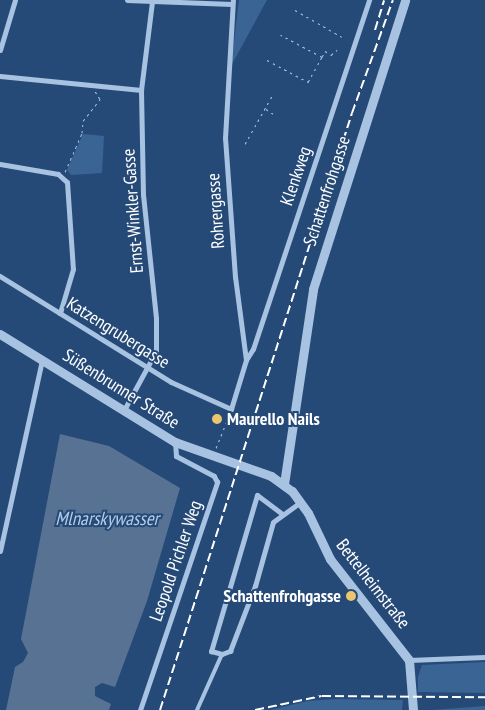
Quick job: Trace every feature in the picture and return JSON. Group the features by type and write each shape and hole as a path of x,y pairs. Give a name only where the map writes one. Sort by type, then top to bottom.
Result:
{"street":[{"path":"0,50 15,0"},
{"path":"128,0 152,2 232,2"},
{"name":"Klenkweg","path":"246,360 253,349 369,0"},
{"name":"Schattenfrohgasse","path":"284,484 313,289 405,0"},
{"name":"Ernst-Winkler-Gasse","path":"124,410 149,368 156,351 156,318 143,195 141,90 152,2"},
{"name":"Rohrergasse","path":"231,409 246,360 234,258 224,138 232,2"},
{"path":"0,76 94,87 141,90"},
{"path":"0,164 58,174 67,182 73,269 60,314"},
{"name":"Katzengrubergasse","path":"0,276 192,393 231,409"},
{"name":"Süßenbrunner Straße","path":"0,334 175,442 230,463"},
{"path":"0,551 42,360"},
{"name":"Leopold Pichler Weg","path":"140,710 217,482 214,476 176,456 175,442"},
{"name":"Bettelheimstraße","path":"230,463 284,484 301,502 330,559 409,660"},
{"path":"281,513 257,495 210,648 222,654 230,651 238,632 255,586 270,528 281,513 301,502"},
{"path":"413,710 409,660 485,657"}],"lane":[{"path":"197,710 222,654"}],"path":[{"path":"295,10 342,37"},
{"path":"281,35 322,57"},
{"path":"267,60 308,82 325,51 331,55 337,50"},
{"path":"63,178 82,133 83,121 100,100 94,87"},
{"path":"245,144 272,96"},
{"path":"265,109 275,115"},
{"path":"215,452 231,409"}],"shaded area":[{"path":"239,0 267,0 231,66"},
{"path":"83,134 104,136 102,173 71,175 67,170"},
{"path":"485,662 485,693 418,692 418,677 422,665"},
{"path":"335,699 403,700 402,710 270,710 308,701"},
{"path":"485,706 485,710 432,710"}],"water":[{"name":"Mlnarskywasser","path":"60,434 109,446 180,488 147,601 115,687 102,683 95,687 95,696 111,704 109,710 6,710 15,667 23,662 28,653 21,639"}],"railway":[{"path":"375,30 384,0"},
{"path":"160,710 352,113 393,0"},
{"path":"255,710 322,696 485,697"}],"place":[{"name":"Maurello Nails","path":"217,419"},
{"name":"Schattenfrohgasse","path":"351,596"}]}
